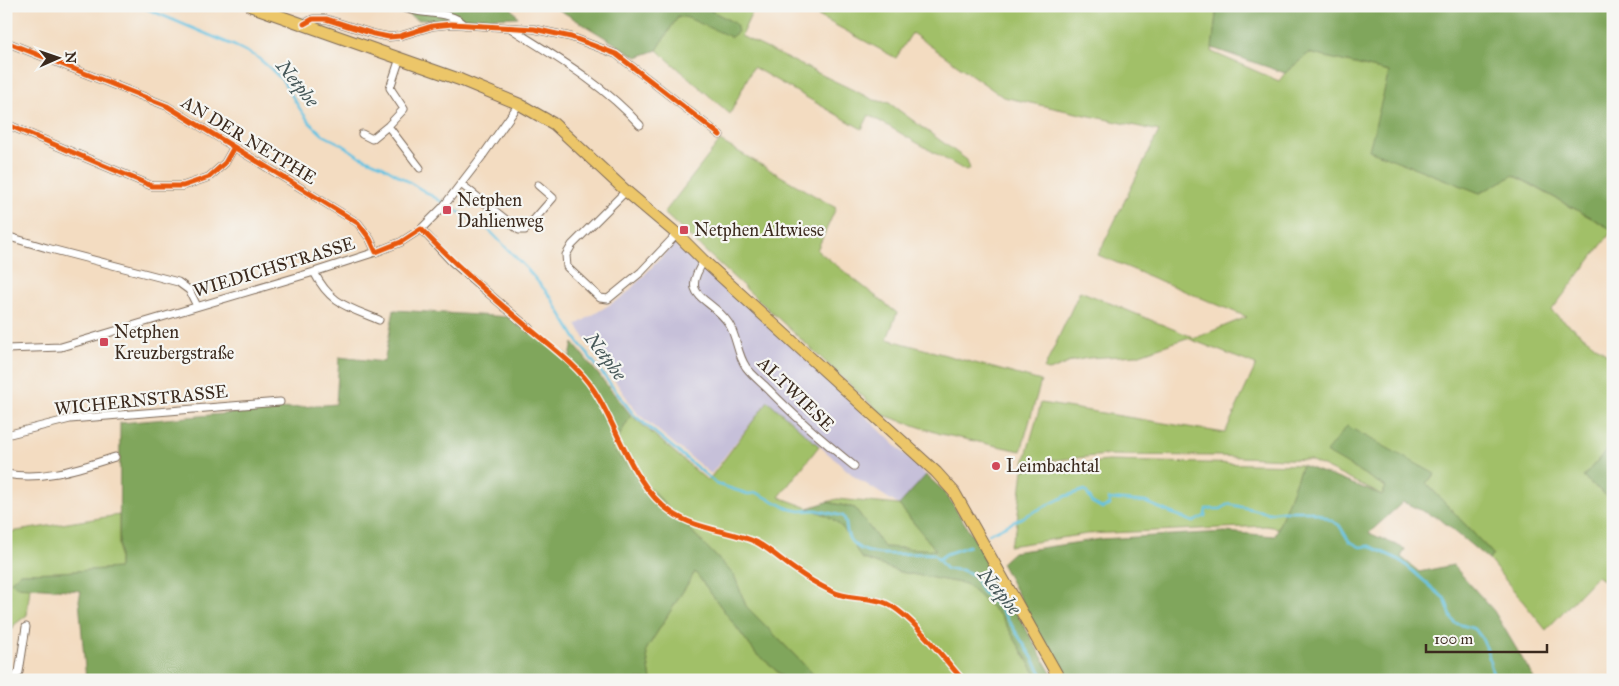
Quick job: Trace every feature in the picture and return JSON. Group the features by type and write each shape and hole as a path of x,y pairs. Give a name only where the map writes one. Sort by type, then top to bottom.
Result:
{"main road":[{"path":"251,6 461,80 519,104 554,124 626,191 677,234 704,261 936,472 958,500 1060,680"}],"street":[{"path":"399,6 420,13 457,18 465,25"},
{"path":"304,24 313,19 326,19 374,34 389,36 400,36 433,26 465,25 545,31 571,37 611,51 720,135"},
{"path":"510,28 602,88 640,124"},
{"name":"AN DER NETPHE","path":"6,42 167,106 358,223 370,239 376,252"},
{"path":"362,134 372,139 404,109 390,88 400,58"},
{"name":"WIEDICHSTRASSE","path":"6,349 61,347 314,272 401,242 421,229 443,207 519,104"},
{"path":"6,124 152,186 183,186 209,177 225,163 234,146"},
{"path":"388,126 420,168"},
{"path":"461,184 518,230 525,230 553,198 538,185"},
{"path":"626,191 572,245 566,255 567,267 600,298 608,299 641,272 677,234"},
{"path":"421,229 451,261 530,329"},
{"path":"6,236 178,282 189,290 197,306"},
{"name":"ALTWIESE","path":"704,261 696,273 693,282 695,292 721,313 730,326 746,367 799,421 854,466"},
{"path":"314,272 328,295 338,302 379,320"},
{"name":"WICHERNSTRASSE","path":"6,435 70,420 280,402"},
{"path":"6,474 38,476 75,469 115,457"},
{"path":"12,680 19,672 26,627"}],"shaded area":[{"path":"674,244 792,345 926,475 899,505 855,477 768,401 711,474 638,414 576,325 624,296"}],"green space":[{"path":"395,6 510,6 518,17 417,20"},
{"path":"553,6 703,6 736,24 738,32 731,37 688,18 678,16 657,50 637,57"},
{"path":"703,6 755,6 741,36 874,100 889,103 967,160 970,169 966,171 869,115 862,129 753,67 730,114 657,50 678,16 736,24"},
{"path":"800,6 1217,6 1212,52 1279,81 1285,73 1309,53 1389,72 1370,150 1480,193 1513,175 1613,230 1551,311 1613,359 1613,443 1583,477 1613,501 1613,588 1597,576 1546,630 1489,560 1493,554 1426,483 1435,475 1327,452 1386,487 1382,495 1310,460 1217,456 1107,455 1024,463 1041,403 1225,433 1256,365 1187,338 1137,355 1088,358 1072,361 1050,371 1044,369 1080,291 1195,338 1247,317 1098,255 1159,131 1003,97 912,33 896,58"},
{"path":"1217,6 1613,6 1613,230 1514,175 1480,193 1369,150 1389,72 1309,53 1285,73 1212,48"},
{"path":"720,141 836,208 817,250 897,313 887,339 1041,381 1021,451 941,434 883,415 664,213"},
{"path":"394,310 511,317 570,357 573,343 631,415 612,449 734,575 746,606 819,680 786,680 757,655 695,572 646,650 651,680 86,680 79,600 81,591 17,586 10,582 20,573 119,568 120,423 336,404 339,357 384,362"},
{"path":"768,401 819,446 779,497 830,516 846,530 861,558 900,572 966,584 1001,616 1039,680 819,680 746,606 734,575 612,449 631,415 708,481"},
{"path":"1347,426 1435,474 1426,483 1493,554 1489,560 1440,519 1403,502 1369,533 1405,549 1401,557 1419,572 1453,565 1494,611 1535,680 1519,680 1517,677 1507,680 1068,680 1053,660 1001,563 1013,552 1101,539 1225,532 1275,536 1302,465 1382,495 1386,487 1326,452"},
{"path":"1613,443 1613,501 1583,477"},
{"path":"1108,461 1302,465 1278,528 1266,526 1087,534 1009,546 1016,530 1023,470"},
{"path":"926,475 945,492 977,543 1055,680 1039,680 1001,616 966,584 900,572 861,558 841,526 819,512 808,508 827,502 855,508 884,547 936,550 899,505"},
{"path":"837,499 899,505 936,550 884,547 855,508 827,502"},
{"path":"119,515 119,568 20,573 17,586 30,587 27,615 14,625 13,629 6,628 6,531 10,532"},
{"path":"695,572 757,655 786,680 651,680 646,650"}],"waterway":[{"name":"Netphe","path":"140,6 257,57 283,81 310,123 323,135 359,156 381,165 490,231 550,296 576,339 634,415 717,484 748,494 757,493 790,509 800,511 816,510 843,516 851,541 867,551 878,554 934,554 946,569 962,570 974,575 982,591 1001,609 1045,680"},
{"path":"989,534 1066,496 1085,490 1093,503 1102,508 1110,505 1109,499 1145,502 1193,522 1205,516 1206,509 1221,509 1228,504 1269,513 1308,511 1321,515 1339,525 1349,541 1360,547 1369,546 1400,560 1445,599 1455,623 1475,629 1481,637 1487,649 1493,675 1498,680"},
{"path":"939,559 946,554 969,546"}],"cycle path":[{"path":"304,24 313,19 326,19 389,37 400,36 433,26 452,24 534,29 571,37 616,54 720,135"},
{"path":"6,42 167,106 358,223 370,239 376,252 401,242 421,229 474,280 587,380 602,404 636,471 657,501 671,512 691,523 756,542 805,577 837,594 877,600 893,607 915,625 963,680"},
{"path":"6,124 152,186 183,186 209,177 225,163 234,147"}],"place":[{"name":"Netphen Dahlienweg","path":"447,210"},
{"name":"Netphen Altwiese","path":"684,230"},
{"name":"Netphen Kreuzbergstraße","path":"104,342"},
{"name":"Leimbachtal","path":"996,466"}]}
